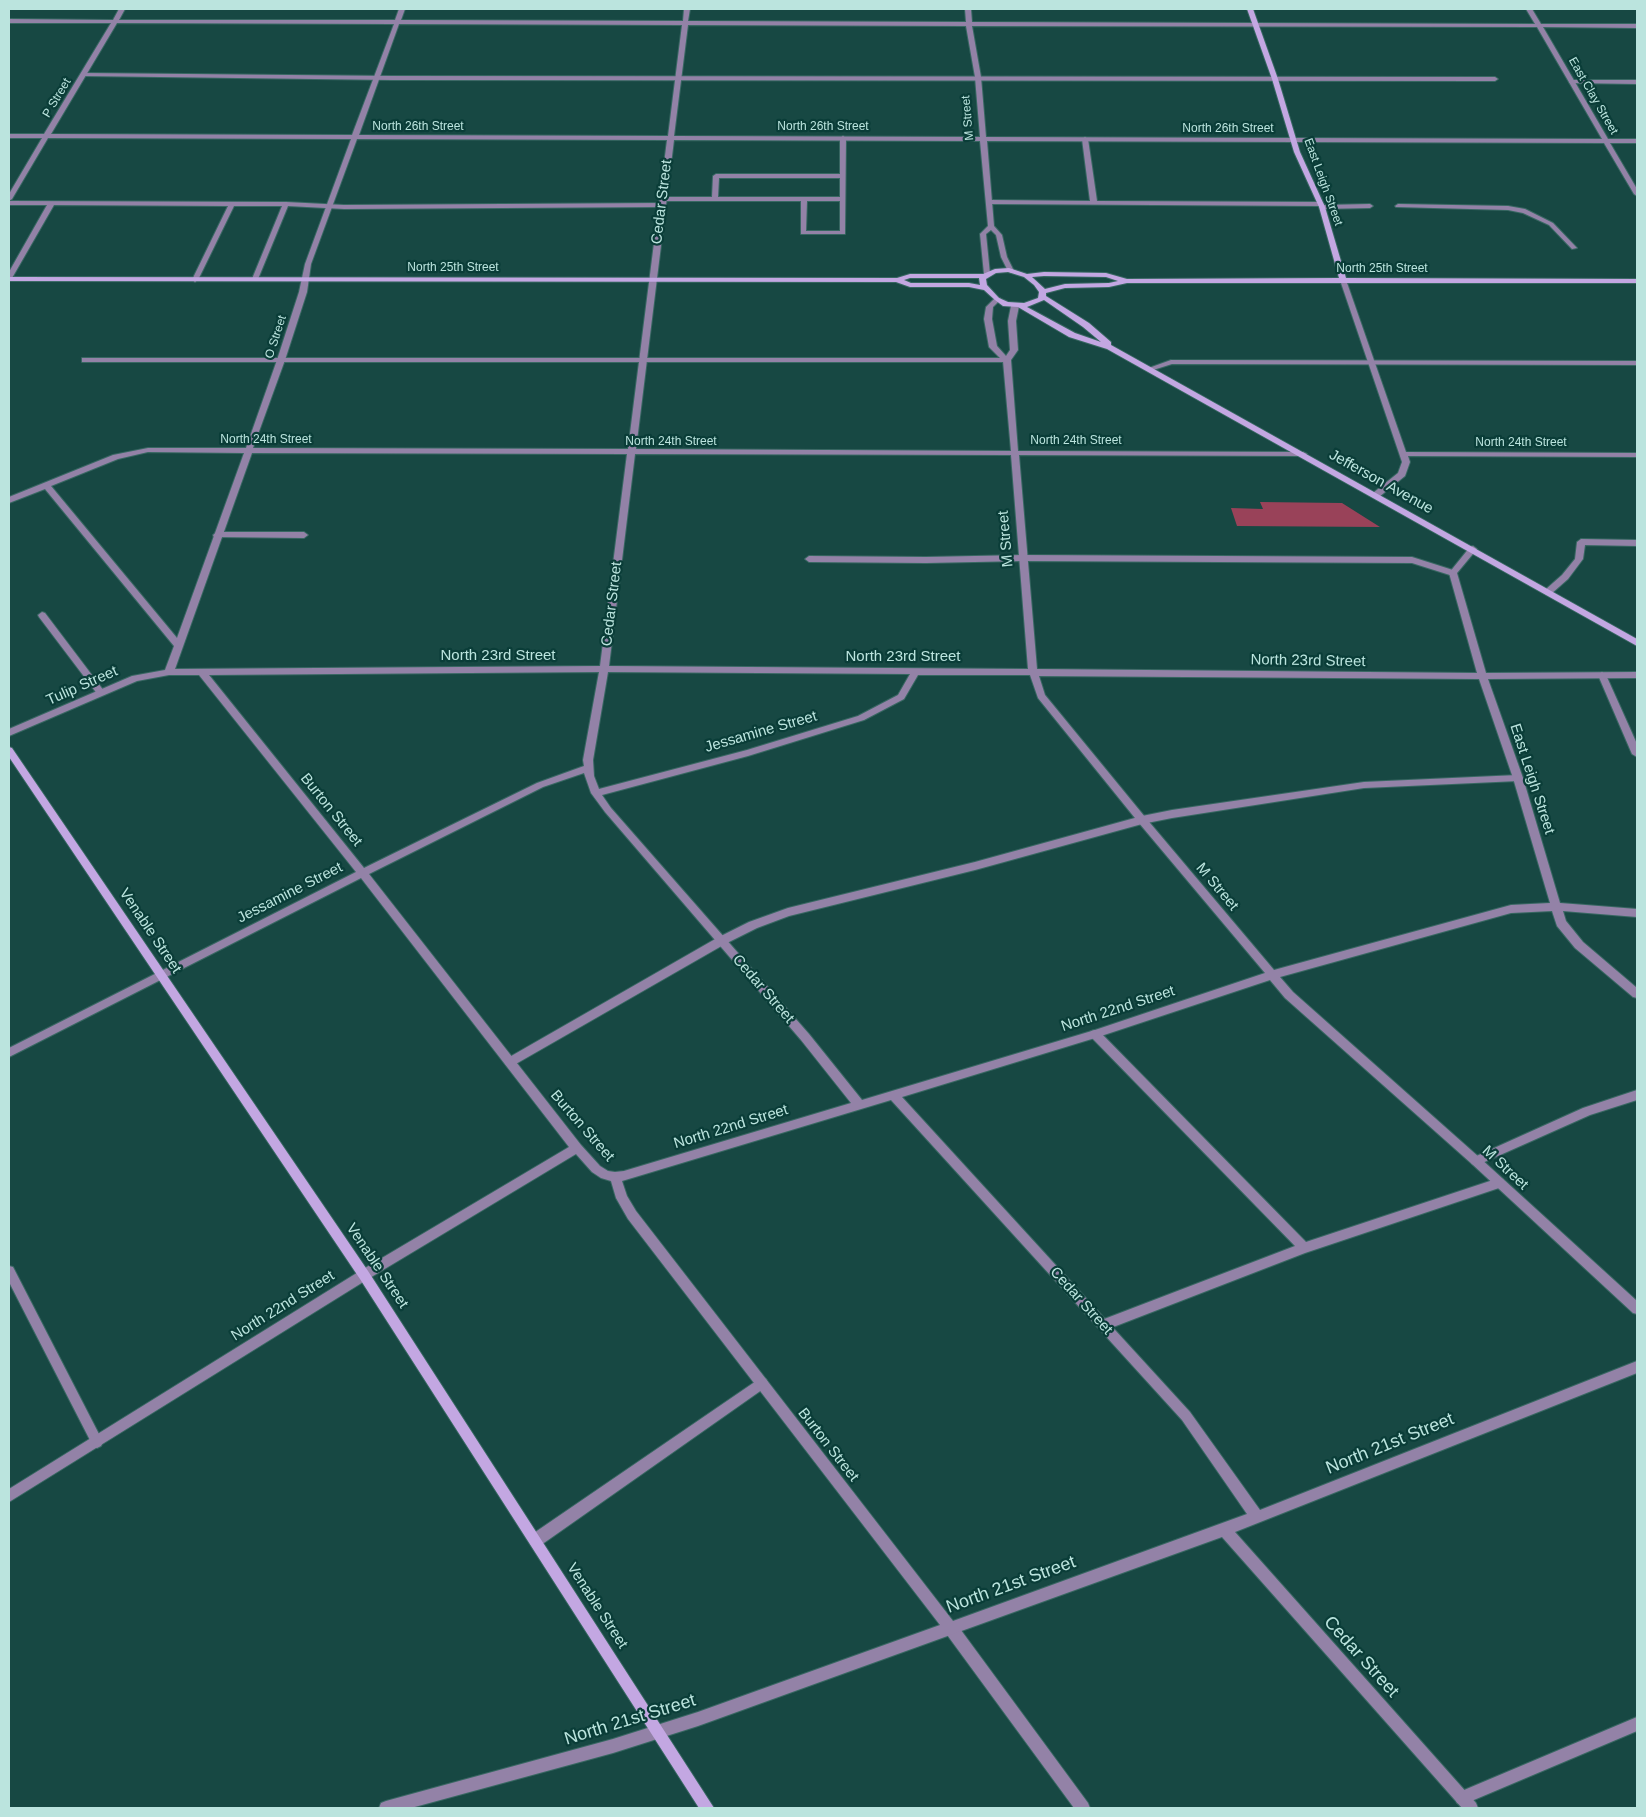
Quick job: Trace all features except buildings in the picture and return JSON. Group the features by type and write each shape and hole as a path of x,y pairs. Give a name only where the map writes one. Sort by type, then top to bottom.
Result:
{"street":[{"name":"P Street","path":"9,198 122,9"},
{"name":"O Street","path":"169,672 281,360 303,292 308,264 402,9"},
{"name":"Cedar Street","path":"687,9 604,669 588,768 591,784 608,810 805,1037 859,1104"},
{"name":"M Street","path":"968,9 978,77 991,226 999,235 1004,257 1011,271"},
{"name":"East Leigh Street","path":"1250,9 1275,78 1294,140 1321,206 1342,280 1370,362 1405,454"},
{"name":"East Clay Street","path":"1529,9 1637,194"},
{"path":"9,21 1637,26"},
{"path":"84,75 1495,79"},
{"path":"1572,82 1637,82"},
{"name":"North 26th Street","path":"9,136 1637,141"},
{"path":"804,199 803,233 843,233 843,138"},
{"path":"1085,139 1094,203"},
{"path":"715,199 716,176 843,176"},
{"path":"9,203 286,204 344,207 662,202 715,199 843,199"},
{"path":"990,202 1370,206"},
{"path":"9,278 52,203"},
{"path":"195,280 232,204"},
{"path":"255,279 286,204"},
{"path":"1398,206 1508,208 1525,212 1551,224 1574,248"},
{"name":"M Street","path":"986,275 983,234 991,226"},
{"name":"North 25th Street","path":"9,278 195,280 897,280 910,276 986,275 999,270 1011,271"},
{"path":"1011,271 1026,276"},
{"name":"North 25th Street","path":"1026,276 1044,274 1106,275 1127,281"},
{"path":"986,275 982,281 997,299 990,307 988,319 993,347 1008,360"},
{"name":"Jefferson Avenue","path":"1026,276 1043,295 1086,325 1110,347"},
{"name":"North 25th Street","path":"897,280 910,285 969,285 986,288"},
{"name":"North 25th Street","path":"1018,306 1033,304 1043,295 1065,286 1109,285 1127,281 1637,282"},
{"name":"Jefferson Avenue","path":"997,299 1006,304 1018,306 1072,334 1110,347 1376,494 1637,643"},
{"name":"M Street","path":"1018,306 1012,321 1014,350 1008,360 1022,558 1033,672 1041,696 1142,820 1290,995 1476,1161 1637,1309"},
{"path":"85,360 1008,360"},
{"path":"1150,369 1171,362 1637,363"},
{"name":"North 24th Street","path":"9,500 116,457 141,451 1303,454"},
{"path":"1376,494 1402,474 1406,462 1405,454"},
{"name":"North 24th Street","path":"1405,454 1637,455"},
{"path":"46,485 178,645"},
{"path":"217,536 304,536"},
{"path":"1548,592 1565,577 1578,558 1582,542 1637,543"},
{"path":"809,560 1022,558 1412,560 1453,573 1473,549"},
{"name":"East Leigh Street","path":"1453,573 1482,676 1518,778 1561,923 1568,935 1637,994"},
{"path":"42,615 100,693"},
{"name":"North 23rd Street","path":"169,672 604,669 1482,676 1637,675"},
{"name":"Burton Street","path":"201,671 577,1148 596,1169 605,1175 615,1177 622,1198 632,1215 950,1627 1083,1808"},
{"name":"Jessamine Street","path":"596,793 748,753 861,718 901,697 916,671"},
{"name":"Tulip Street","path":"9,733 135,678 169,672"},
{"path":"1602,675 1637,754"},
{"name":"Venable Street","path":"9,750 364,1275 707,1808"},
{"name":"Jessamine Street","path":"9,1053 362,873 540,785 588,768"},
{"path":"510,1062 721,941 753,925 788,912 976,866 1142,820 1364,785 1518,778"},
{"name":"North 22nd Street","path":"615,1177 624,1176 1095,1034 1272,975 1511,909 1555,907 1637,913"},
{"path":"1095,1034 1304,1248"},
{"name":"Cedar Street","path":"893,1095 1186,1416 1257,1517"},
{"path":"1476,1161 1587,1111 1637,1095"},
{"name":"North 22nd Street","path":"9,1496 364,1275 577,1148"},
{"path":"1102,1325 1304,1248 1499,1183"},
{"path":"9,1271 97,1442"},
{"name":"North 21st Street","path":"386,1808 659,1732 1224,1530 1637,1366"},
{"path":"536,1540 762,1383"},
{"name":"Cedar Street","path":"1224,1530 1467,1803"},
{"path":"1467,1803 1637,1724"}],"shaded area":[{"path":"1260,502 1342,503 1380,527 1237,526 1231,508 1263,509"}]}
